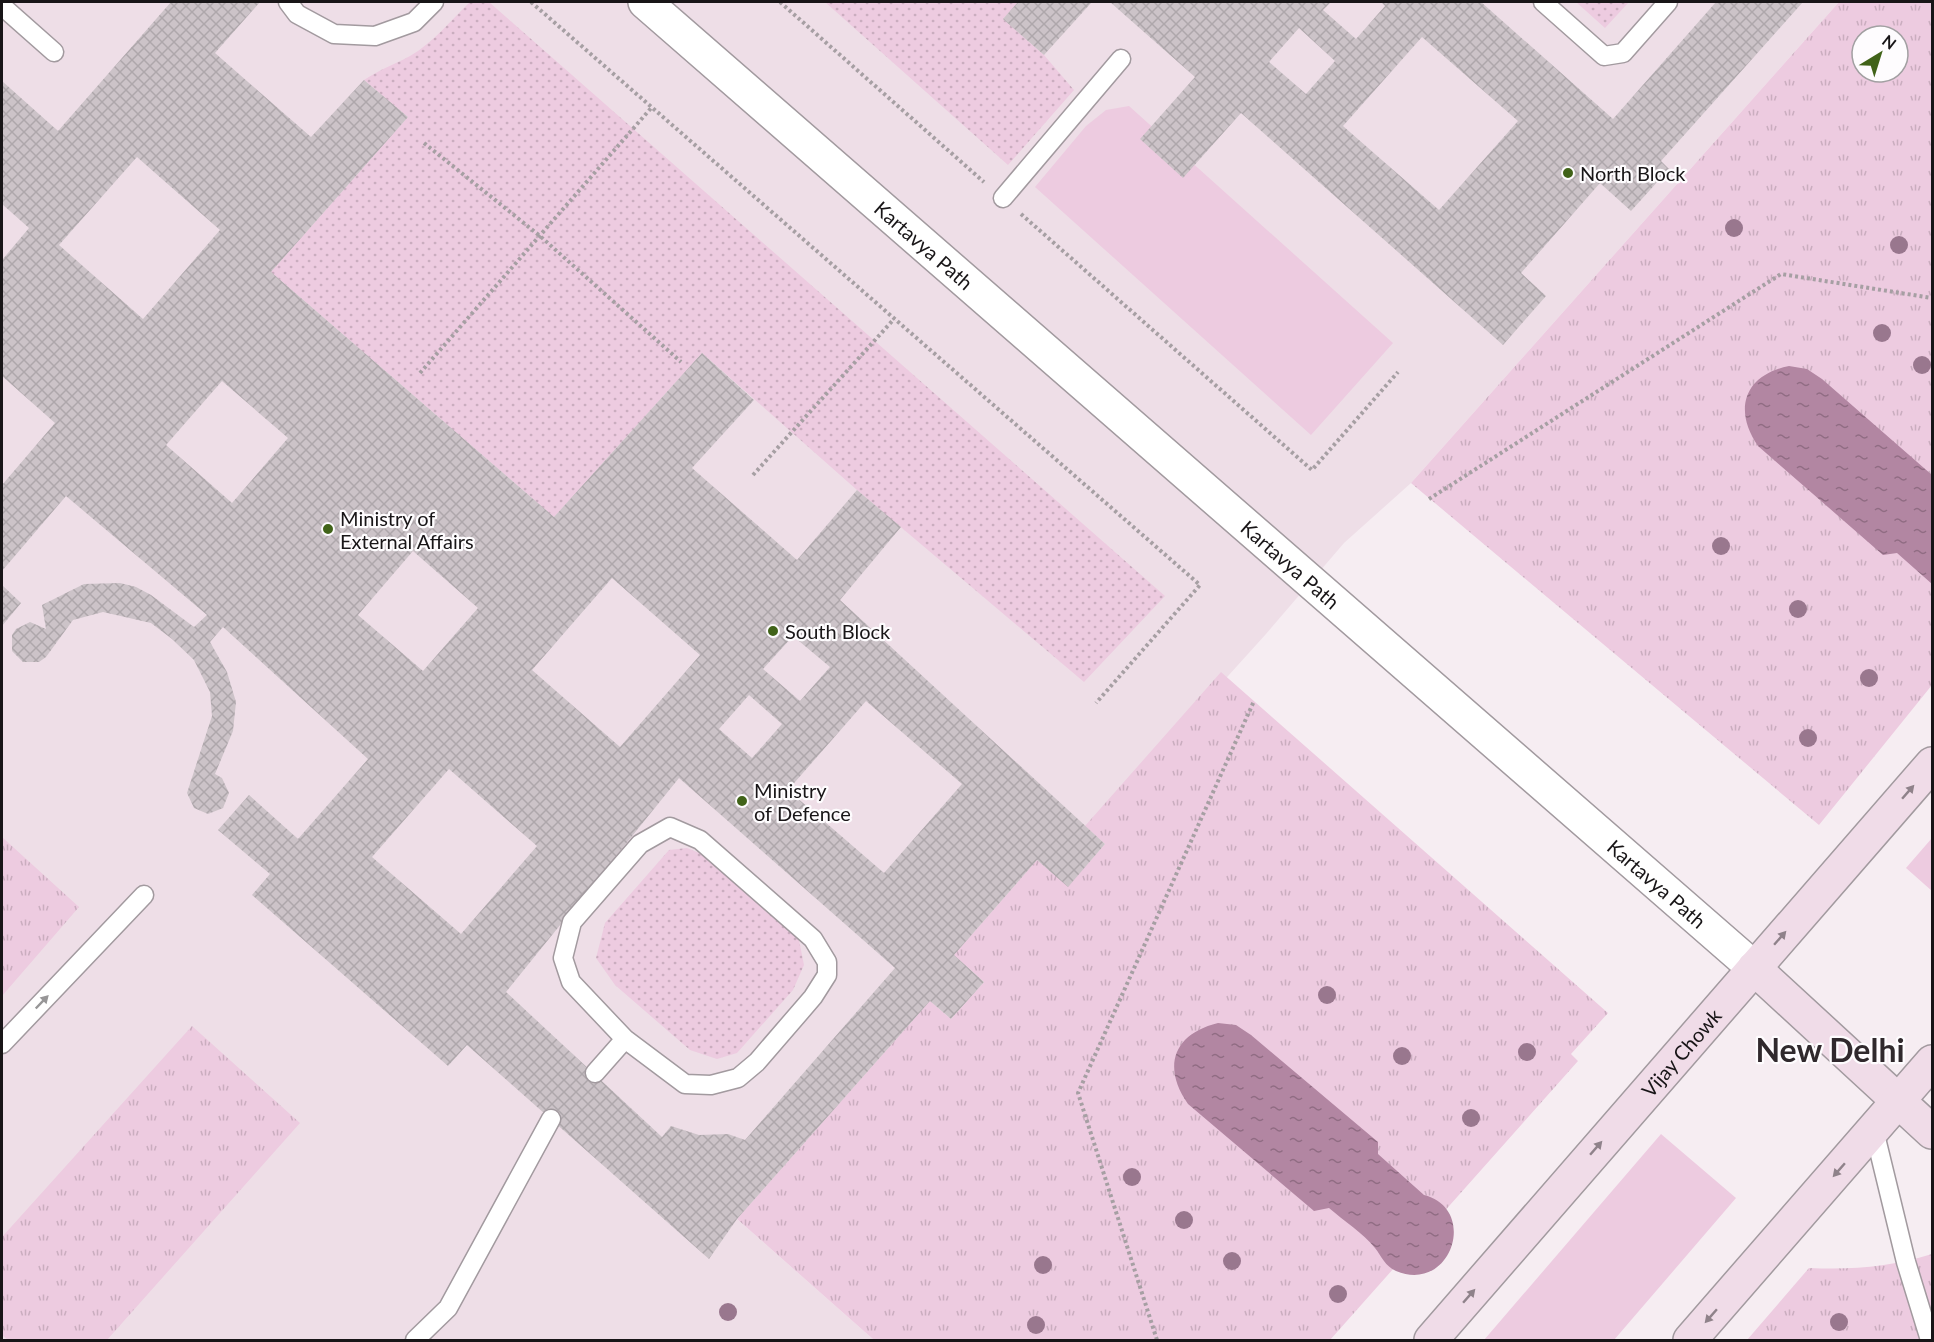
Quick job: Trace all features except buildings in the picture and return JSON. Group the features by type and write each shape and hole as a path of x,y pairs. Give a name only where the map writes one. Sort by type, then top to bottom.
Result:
{"main road":[{"name":"Vijay Chowk","path":"1431,1341 1932,764"},
{"name":"Kartavya Path","path":"1754,968 1932,1132"},
{"path":"1690,1341 1932,1062"}],"street":[{"name":"Kartavya Path","path":"645,2 1754,968"}],"lane":[{"path":"288,2 297,14 334,34 375,36 414,22 434,2"},
{"path":"1543,2 1604,56 1623,53 1668,2"},
{"path":"2,6 54,52"},
{"path":"1003,198 1121,59"},
{"path":"670,827 700,840 813,939 828,962 827,975 813,998 757,1062 738,1078 711,1085 685,1084 625,1039 571,982 563,958 572,922 640,844 670,827"},
{"path":"2,1044 144,896"},
{"path":"595,1072 625,1039"},
{"path":"415,1341 448,1308 551,1119"},
{"path":"1874,1130 1906,1262 1930,1341"}],"path":[{"path":"531,2 1200,585 1096,703"},
{"path":"780,2 1312,470 1398,372"},
{"path":"420,373 652,107"},
{"path":"424,143 540,236 681,362"},
{"path":"1429,499 1781,274 1932,298"},
{"path":"753,475 894,319"},
{"path":"1157,1341 1078,1093 1254,701"}],"shaded area":[{"path":"2,2 1839,2 1411,483 1344,543 1266,634 737,1219 874,1340 2,1340"}],"green space":[{"path":"470,2 489,2 1165,596 1084,682 857,490 702,353 554,517 271,272 408,117 364,80 418,51"},
{"path":"825,2 1018,2 1003,19 1044,55 1074,90 1008,165"},
{"path":"1576,2 1629,2 1605,28"},
{"path":"1839,2 1932,2 1932,685 1819,825 1411,483"},
{"path":"1129,106 1393,343 1311,435 1035,187 1086,126 1106,110"},
{"path":"1221,672 1608,1013 1571,1054 1578,1061 1330,1340 874,1340 737,1219 930,1001 951,1019 984,982 954,955 1037,860 1068,886 1105,844 1085,826"},
{"path":"2,837 79,907 2,996"},
{"path":"1932,838 1932,891 1906,868"},
{"path":"687,848 709,857 798,935 804,965 793,990 737,1053 717,1059 690,1050 615,985 596,958 605,923 669,850"},
{"path":"192,1026 300,1123 107,1340 8,1340 2,1335 2,1237"},
{"path":"1661,1134 1736,1198 1614,1340 1484,1340"},
{"path":"1932,1254 1932,1340 1747,1340 1809,1268 1871,1267"}],"water":[{"path":"1789,366 1807,369 1822,379 1932,475 1932,584 1897,553 1883,555 1758,446 1750,433 1746,420 1747,396 1762,377"},
{"path":"1218,1023 1236,1025 1251,1035 1378,1142 1378,1154 1424,1195 1441,1203 1451,1216 1454,1231 1451,1247 1444,1261 1431,1271 1415,1275 1392,1269 1375,1248 1353,1227 1329,1208 1314,1211 1188,1104 1175,1077 1176,1054 1191,1035"}],"place":[{"name":"North Block","path":"1568,173"},
{"name":"Ministry of External Affairs","path":"328,529"},
{"name":"South Block","path":"773,631"},
{"name":"Ministry of Defence","path":"742,801"}],"district":[{"name":"New Delhi","path":"1830,1049"}]}
